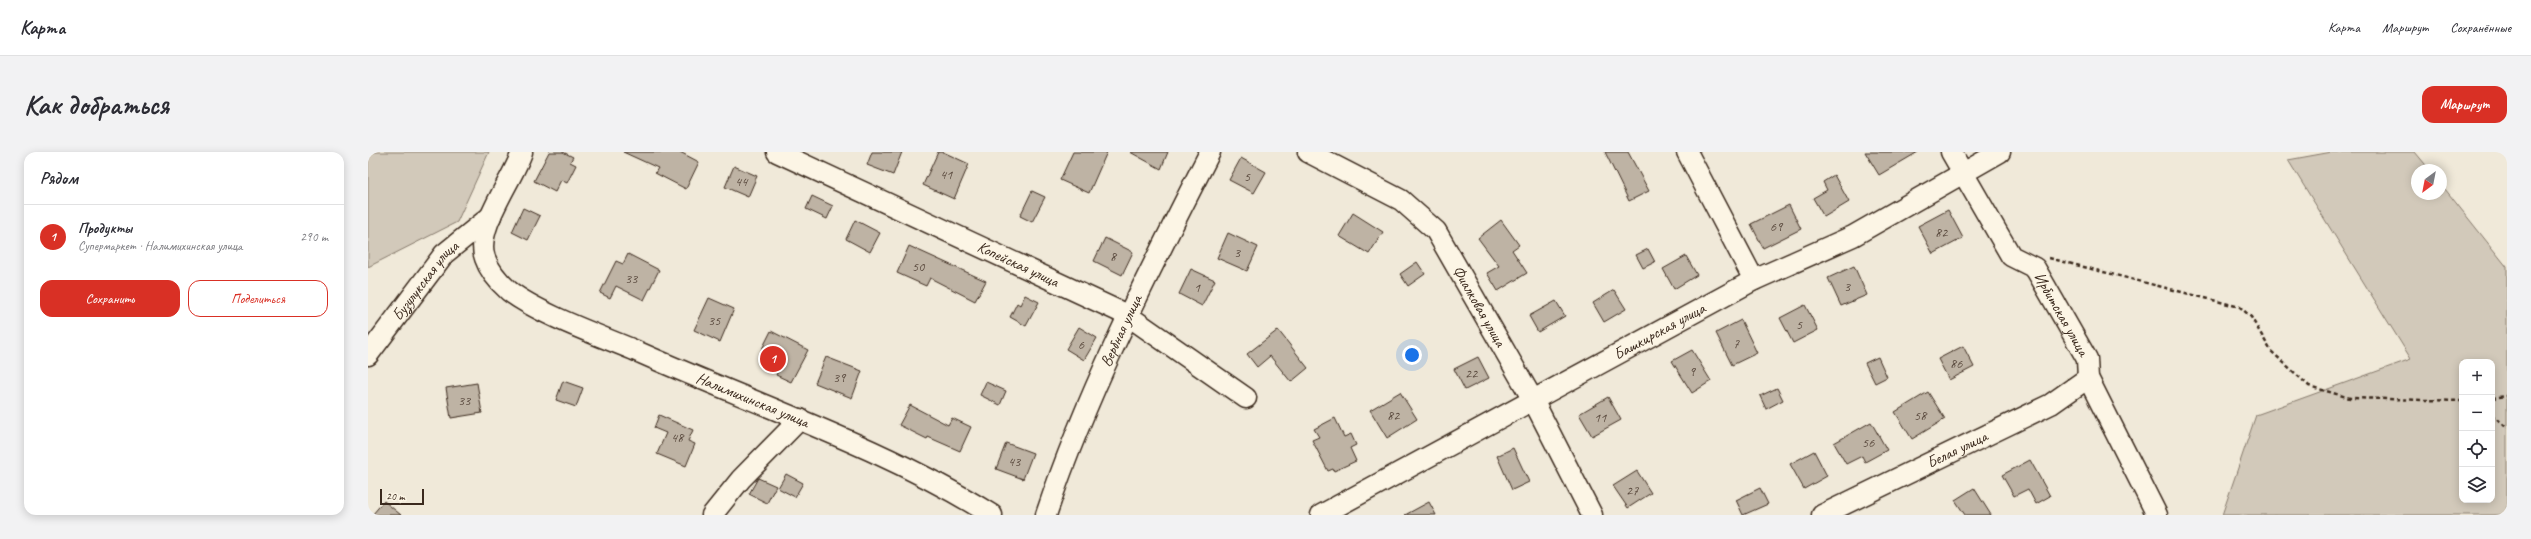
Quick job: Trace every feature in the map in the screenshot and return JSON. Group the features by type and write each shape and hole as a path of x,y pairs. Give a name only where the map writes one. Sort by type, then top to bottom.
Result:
{"street":[{"name":"Бузулукская улица","path":"510,291 494,275 484,256 483,239 491,216 522,152"},
{"name":"Копейская улица","path":"777,152 1127,315 1246,398"},
{"name":"Вербная улица","path":"1046,515 1062,467 1127,315 1210,152"},
{"name":"Фиалковая улица","path":"1308,152 1400,200 1436,231 1533,400 1592,515"},
{"path":"1687,152 1754,280"},
{"name":"Ирбитская улица","path":"1951,152 2011,256 2035,268 2087,359 2088,378 2157,515"},
{"name":"Башкирская улица","path":"1321,515 1754,280 1853,236 2000,152"},
{"name":"Бузулукская улица","path":"368,355 444,254 491,216"},
{"name":"Налимихинская улица","path":"510,291 560,318 689,375 874,452 949,488 992,515"},
{"name":"Белая улица","path":"1822,515 2051,404 2088,378"},
{"path":"712,515 740,479 800,420"}],"path":[{"path":"2035,268 2047,258 2240,307 2251,317 2271,351 2309,386 2350,398 2459,401"},
{"path":"2495,398 2507,396"},
{"path":"2495,417 2507,428"}],"shaded area":[{"path":"368,152 489,152 457,222 368,267"},
{"path":"2332,152 2415,152 2425,164 2411,164 2411,200 2447,200 2447,192 2507,267 2507,515 2222,515 2256,415 2411,359 2288,160"}],"building":[{"path":"549,152 563,152 573,157 570,162 576,165 567,183 561,180 555,192 534,181"},
{"path":"623,152 680,152 699,162 686,189 655,173 658,168"},
{"path":"872,152 902,152 893,175 867,165"},
{"path":"938,152 943,152 969,164 954,199 923,185"},
{"path":"1073,152 1107,152 1089,193 1060,180"},
{"path":"1130,152 1168,152 1161,169"},
{"path":"1605,152 1628,152 1649,191 1629,201"},
{"path":"1865,152 1918,152 1879,175"},
{"path":"1241,158 1266,172 1254,193 1229,180"},
{"path":"734,166 757,176 748,197 725,187"},
{"path":"1834,175 1849,202 1824,217 1813,198 1827,190 1823,182"},
{"path":"1032,191 1045,197 1032,222 1020,216"},
{"path":"812,196 833,206 827,219 806,209"},
{"path":"1789,205 1801,229 1763,248 1751,224"},
{"path":"523,208 540,216 528,240 512,232"},
{"path":"1948,210 1963,238 1933,254 1918,226"},
{"path":"1353,213 1383,232 1369,254 1339,236"},
{"path":"855,220 880,233 870,252 846,239"},
{"path":"1501,220 1519,245 1512,250 1527,273 1498,291 1487,273 1499,266 1478,238"},
{"path":"1228,233 1258,247 1247,271 1217,258"},
{"path":"1105,238 1133,252 1122,275 1094,261"},
{"path":"909,246 986,281 975,301 930,278 926,286 897,273"},
{"path":"1648,249 1655,262 1643,268 1636,255"},
{"path":"628,254 659,270 644,300 616,286 610,298 600,293 616,261 623,264"},
{"path":"1686,256 1697,275 1674,289 1663,269"},
{"path":"1417,262 1425,274 1408,286 1400,274"},
{"path":"1854,266 1867,295 1841,306 1828,278"},
{"path":"1191,269 1215,280 1202,306 1179,294"},
{"path":"1614,290 1626,309 1604,322 1593,303"},
{"path":"1025,295 1039,302 1026,326 1010,317 1017,303 1020,305"},
{"path":"709,298 734,309 720,342 694,330"},
{"path":"1556,301 1565,316 1538,332 1529,316"},
{"path":"1805,305 1818,330 1793,343 1780,318"},
{"path":"1741,320 1757,353 1732,365 1716,333"},
{"path":"1079,327 1097,338 1084,360 1066,349"},
{"path":"1278,330 1308,368 1291,382 1270,356 1257,367 1247,354"},
{"path":"771,331 808,350 791,382 776,375 783,362 761,351"},
{"path":"1963,346 1974,367 1949,380 1938,359"},
{"path":"1692,350 1711,381 1692,393 1672,361"},
{"path":"826,357 862,371 852,398 815,383"},
{"path":"1478,357 1489,378 1465,390 1454,369"},
{"path":"1878,357 1887,377 1875,383 1865,363"},
{"path":"563,381 583,388 576,407 556,400"},
{"path":"986,382 1006,391 1000,405 980,395"},
{"path":"477,383 482,413 451,418 446,388"},
{"path":"1777,388 1783,400 1766,409 1760,396"},
{"path":"1400,392 1417,419 1387,438 1370,410"},
{"path":"1928,392 1945,419 1912,439 1895,412"},
{"path":"1608,397 1621,420 1592,436 1579,414"},
{"path":"910,405 948,425 952,418 971,427 960,451 928,437 927,439 899,425"},
{"path":"659,415 693,430 688,441 695,444 686,466 657,454 666,433 654,428"},
{"path":"1335,418 1344,437 1351,434 1356,445 1350,448 1356,461 1334,471 1333,469 1328,471 1312,440 1319,437 1314,429"},
{"path":"1871,422 1887,450 1865,462 1862,456 1846,464 1834,443"},
{"path":"1006,443 1033,453 1023,479 996,469"},
{"path":"1513,448 1529,482 1512,490 1497,456"},
{"path":"1814,451 1827,476 1804,489 1790,464"},
{"path":"2030,460 2050,496 2036,504 2028,489 2014,496 2002,475"},
{"path":"1637,471 1651,493 1628,508 1613,486"},
{"path":"786,474 803,483 795,497 778,488"},
{"path":"758,478 776,486 767,503 749,494"},
{"path":"1760,488 1768,504 1743,515 1736,500"},
{"path":"1974,488 1991,515 1965,515 1955,500"},
{"path":"384,501 401,515 372,515"},
{"path":"1429,502 1436,515 1405,515"}],"place":[{"name":"Продукты","path":"773,359"}]}
